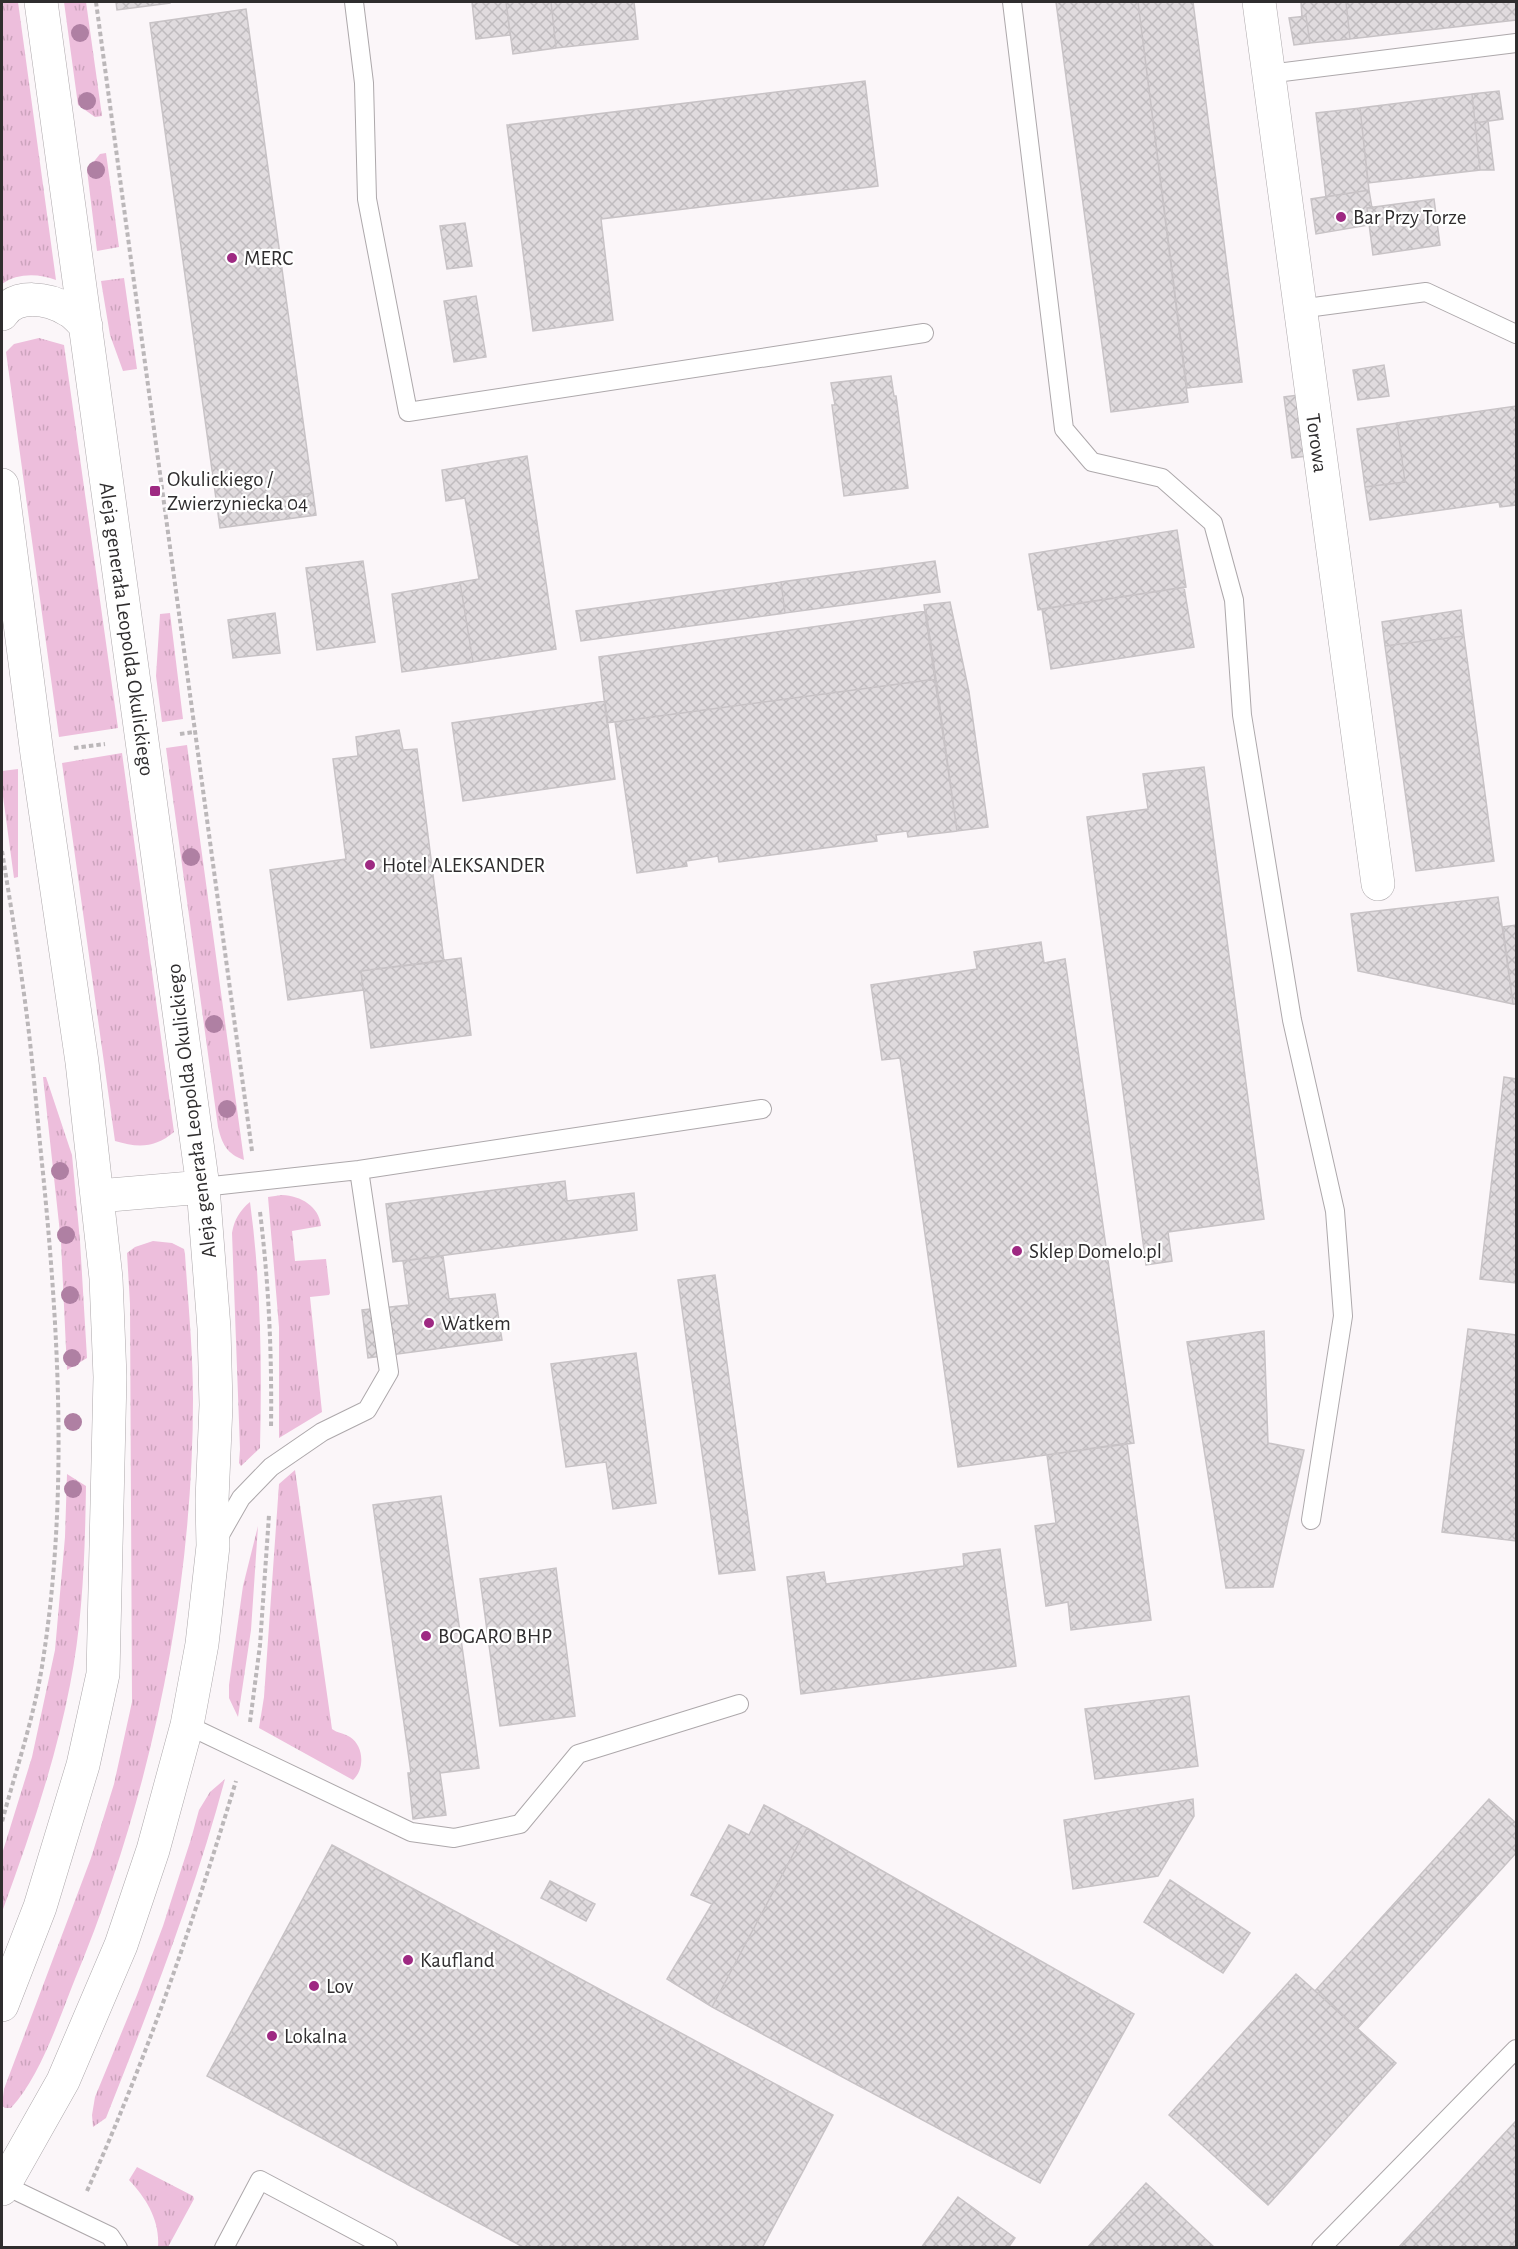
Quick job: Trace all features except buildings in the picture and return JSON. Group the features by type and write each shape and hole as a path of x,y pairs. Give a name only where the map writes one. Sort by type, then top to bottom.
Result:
{"main road":[{"name":"Aleja generała Leopolda Okulickiego","path":"2,2186 63,2081 121,1945 153,1850 188,1725 202,1644 213,1546 212,1500 216,1405 214,1328 203,1186 41,2"},
{"name":"Torowa","path":"1259,2 1378,884"},
{"path":"2,314 8,305 26,300 42,300 69,310 86,326"},
{"path":"2,485 13,646 37,754 82,1062 106,1278 110,1377 102,1674 84,1765 40,1907 2,2005"},
{"path":"98,1196 203,1186"}],"lane":[{"path":"354,2 364,82 367,199 408,412 924,333"},
{"path":"1012,2 1064,429 1092,462 1162,478 1213,523 1234,600 1242,715 1292,1020 1335,1210 1343,1316 1311,1520"},
{"path":"1268,74 1516,43"},
{"path":"1299,309 1426,292 1516,334"},
{"path":"203,1186 359,1170 762,1109"},
{"path":"213,1546 241,1498 271,1467 322,1432 367,1410 389,1372 359,1170"},
{"path":"188,1725 411,1832 454,1838 520,1824 578,1754 739,1704"},
{"path":"1321,2247 1516,2049"},
{"path":"224,2247 260,2180 388,2247"},
{"path":"2,2186 110,2236 118,2247"}],"path":[{"path":"96,2 253,1159"},
{"path":"70,749 111,743"},
{"path":"2,851 32,1059 46,1204 56,1314 60,1470 53,1578 43,1662 28,1728 2,1822"},
{"path":"260,1210 268,1278 272,1377 271,1432"},
{"path":"249,1726 260,1645 269,1512"},
{"path":"103,2154 144,2054 205,1886 237,1777"}],"green space":[{"path":"2,2 18,2 56,280 28,275 8,280 2,284"},
{"path":"64,2 86,2 102,116 95,117 78,105"},
{"path":"106,153 119,247 97,251 87,170 100,154"},
{"path":"124,278 137,369 123,371 110,335 101,281"},
{"path":"39,338 64,345 118,728 59,737 6,352 14,344"},
{"path":"170,613 183,719 162,722 156,676 160,614"},
{"path":"187,745 244,1160 233,1155 226,1148 218,1127 166,748"},
{"path":"122,753 174,1132 160,1141 146,1145 131,1145 115,1141 62,763"},
{"path":"18,769 18,877 14,878 2,789 2,771"},
{"path":"43,1077 46,1077 72,1155 80,1241 87,1358 67,1370 61,1242"},
{"path":"282,1195 296,1197 308,1203 320,1219 321,1226 292,1231 295,1261 326,1259 330,1293 310,1297 322,1412 279,1438 279,1327 268,1197"},
{"path":"250,1202 260,1325 260,1448 241,1466 239,1463 232,1233 238,1216"},
{"path":"153,1241 172,1243 184,1249 191,1345 193,1399 191,1473 185,1547 175,1621 162,1695 145,1768 102,1910 40,2064 11,2108 5,2108 2,2105 4,2089 91,1858 114,1784 132,1702 130,1304 127,1253 135,1247"},
{"path":"295,1470 332,1729 355,1741 360,1752 360,1770 353,1780 259,1728 264,1697 279,1484"},
{"path":"67,1474 86,1486 83,1586 78,1636 64,1714 49,1772 2,1912 2,1854 32,1757 55,1650 65,1537"},
{"path":"258,1526 251,1630 238,1717 229,1698 229,1685 243,1586"},
{"path":"225,1779 200,1865 155,1993 106,2118 93,2127 95,2097 163,1926 199,1810 210,1792"},
{"path":"137,2167 193,2196 194,2199 168,2247 158,2247 157,2228 151,2211 129,2180"}],"place":[{"name":"Bar Przy Torze","path":"1341,217"},
{"name":"MERC","path":"232,258"},
{"name":"Okulickiego / Zwierzyniecka 04","path":"155,491"},
{"name":"Hotel ALEKSANDER","path":"370,865"},
{"name":"Sklep Domelo.pl","path":"1017,1251"},
{"name":"Watkem","path":"429,1323"},
{"name":"BOGARO BHP","path":"426,1636"},
{"name":"Kaufland","path":"408,1960"},
{"name":"Lov","path":"314,1986"},
{"name":"Lokalna","path":"272,2036"}]}
